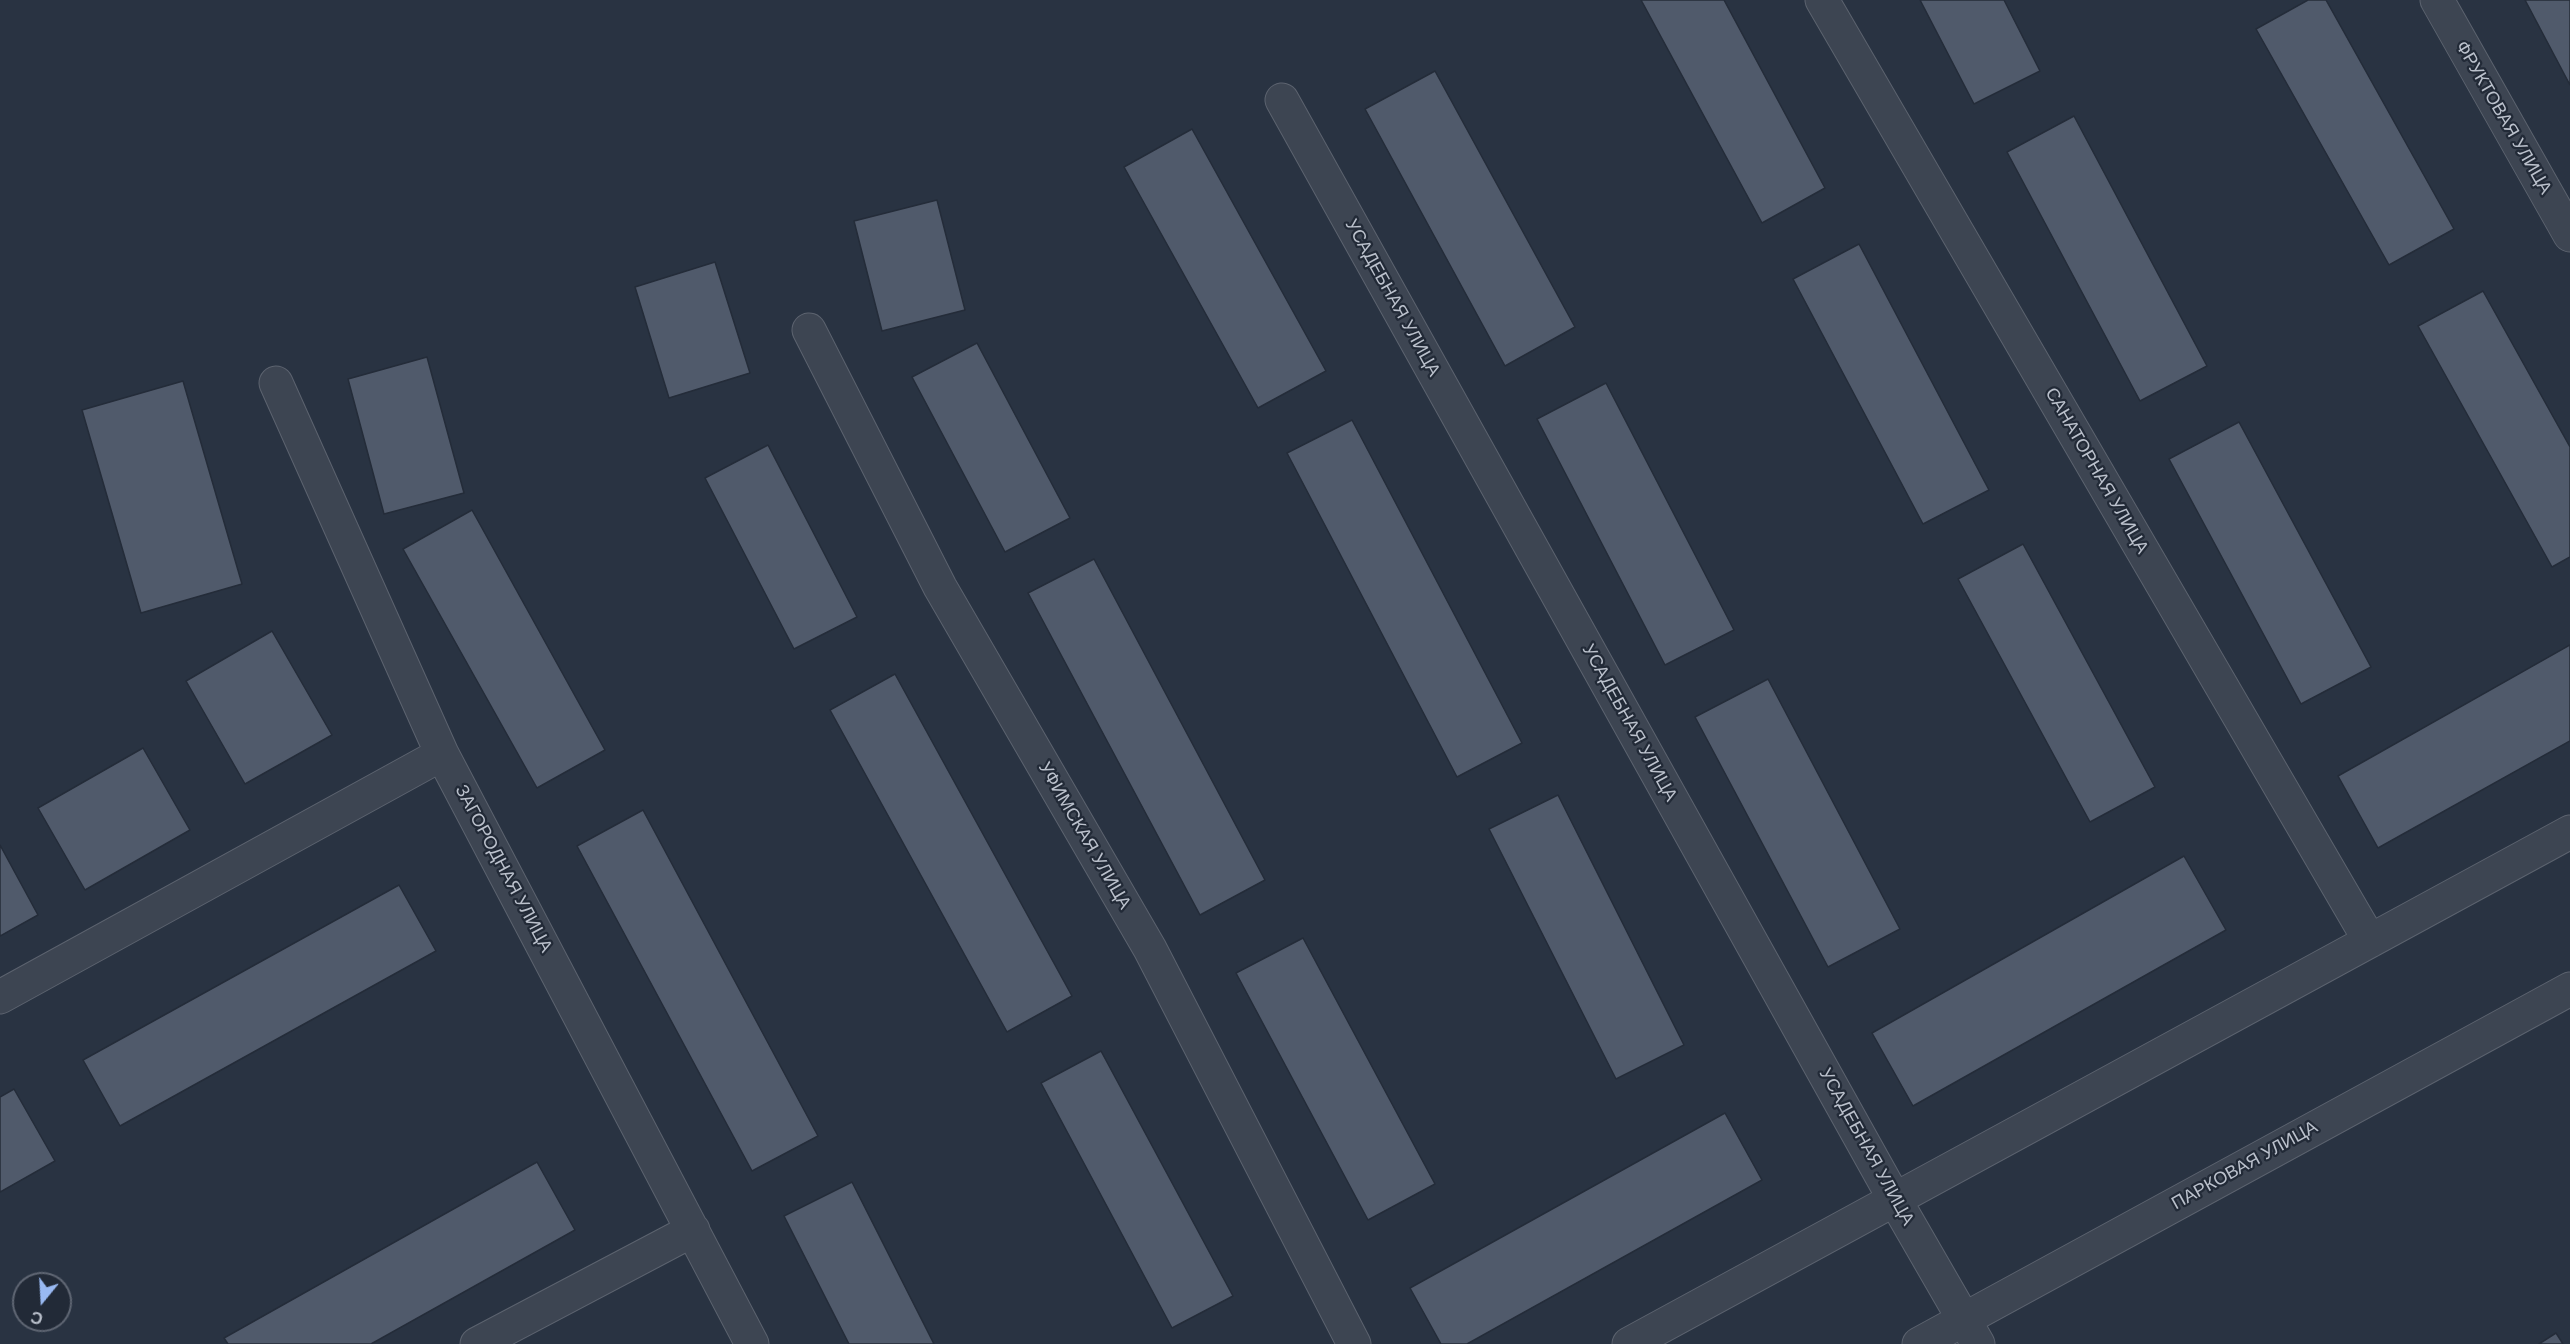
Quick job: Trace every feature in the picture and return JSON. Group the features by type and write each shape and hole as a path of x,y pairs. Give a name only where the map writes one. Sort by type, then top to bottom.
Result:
{"street":[{"name":"САНАТОРНАЯ УЛИЦА","path":"1822,0 2370,941"},
{"name":"ФРУКТОВАЯ УЛИЦА","path":"2437,0 2570,235"},
{"name":"УСАДЕБНАЯ УЛИЦА","path":"1282,100 1970,1332"},
{"name":"УФИМСКАЯ УЛИЦА","path":"809,330 940,587 1150,949 1354,1344"},
{"name":"ЗАГОРОДНАЯ УЛИЦА","path":"276,383 442,754 752,1344"},
{"path":"0,997 442,754"},
{"path":"1629,1344 2570,832"},
{"name":"ПАРКОВАЯ УЛИЦА","path":"1919,1344 1970,1332 2570,989"},
{"path":"477,1344 693,1230"}],"building":[{"path":"1641,0 1724,0 1825,188 1762,223"},
{"path":"1920,0 2004,0 2040,71 1974,104"},
{"path":"2308,0 2326,0 2454,229 2389,265 2256,29"},
{"path":"2525,0 2570,0 2570,85"},
{"path":"1435,71 1575,327 1505,366 1365,109"},
{"path":"2074,116 2207,366 2140,401 2007,152"},
{"path":"1192,129 1326,371 1258,408 1124,167"},
{"path":"937,200 965,310 882,331 854,221"},
{"path":"1859,244 1989,490 1923,524 1793,279"},
{"path":"715,262 750,373 669,398 635,287"},
{"path":"2483,291 2570,447 2570,557 2552,567 2418,326"},
{"path":"977,343 1070,518 1005,552 912,377"},
{"path":"427,357 464,493 384,514 348,379"},
{"path":"183,381 242,584 141,613 82,410"},
{"path":"1606,383 1734,630 1665,665 1537,419"},
{"path":"1352,420 1522,743 1457,777 1287,453"},
{"path":"2239,422 2371,667 2301,704 2169,459"},
{"path":"768,445 857,617 794,649 705,478"},
{"path":"472,510 605,750 537,788 403,549"},
{"path":"2023,544 2155,787 2090,822 1958,579"},
{"path":"1094,559 1265,880 1200,915 1028,593"},
{"path":"272,631 332,735 245,784 186,681"},
{"path":"2570,645 2570,741 2378,848 2338,776"},
{"path":"895,674 1072,996 1007,1032 830,710"},
{"path":"1768,679 1900,929 1828,967 1695,717"},
{"path":"143,748 190,830 85,890 38,808"},
{"path":"1558,795 1684,1045 1616,1079 1489,829"},
{"path":"643,810 818,1136 752,1171 577,846"},
{"path":"0,845 38,915 0,936"},
{"path":"2184,856 2226,930 1913,1106 1872,1033"},
{"path":"399,885 436,951 120,1126 83,1060"},
{"path":"1303,938 1435,1184 1368,1220 1236,973"},
{"path":"1101,1051 1233,1296 1172,1328 1041,1083"},
{"path":"14,1089 55,1161 0,1192 0,1097"},
{"path":"1725,1113 1762,1180 1467,1344 1441,1344 1410,1288"},
{"path":"537,1162 575,1230 371,1344 228,1344 224,1338"},
{"path":"852,1182 934,1344 849,1344 784,1216"},
{"path":"2556,1333 2563,1344 2539,1344"}]}
